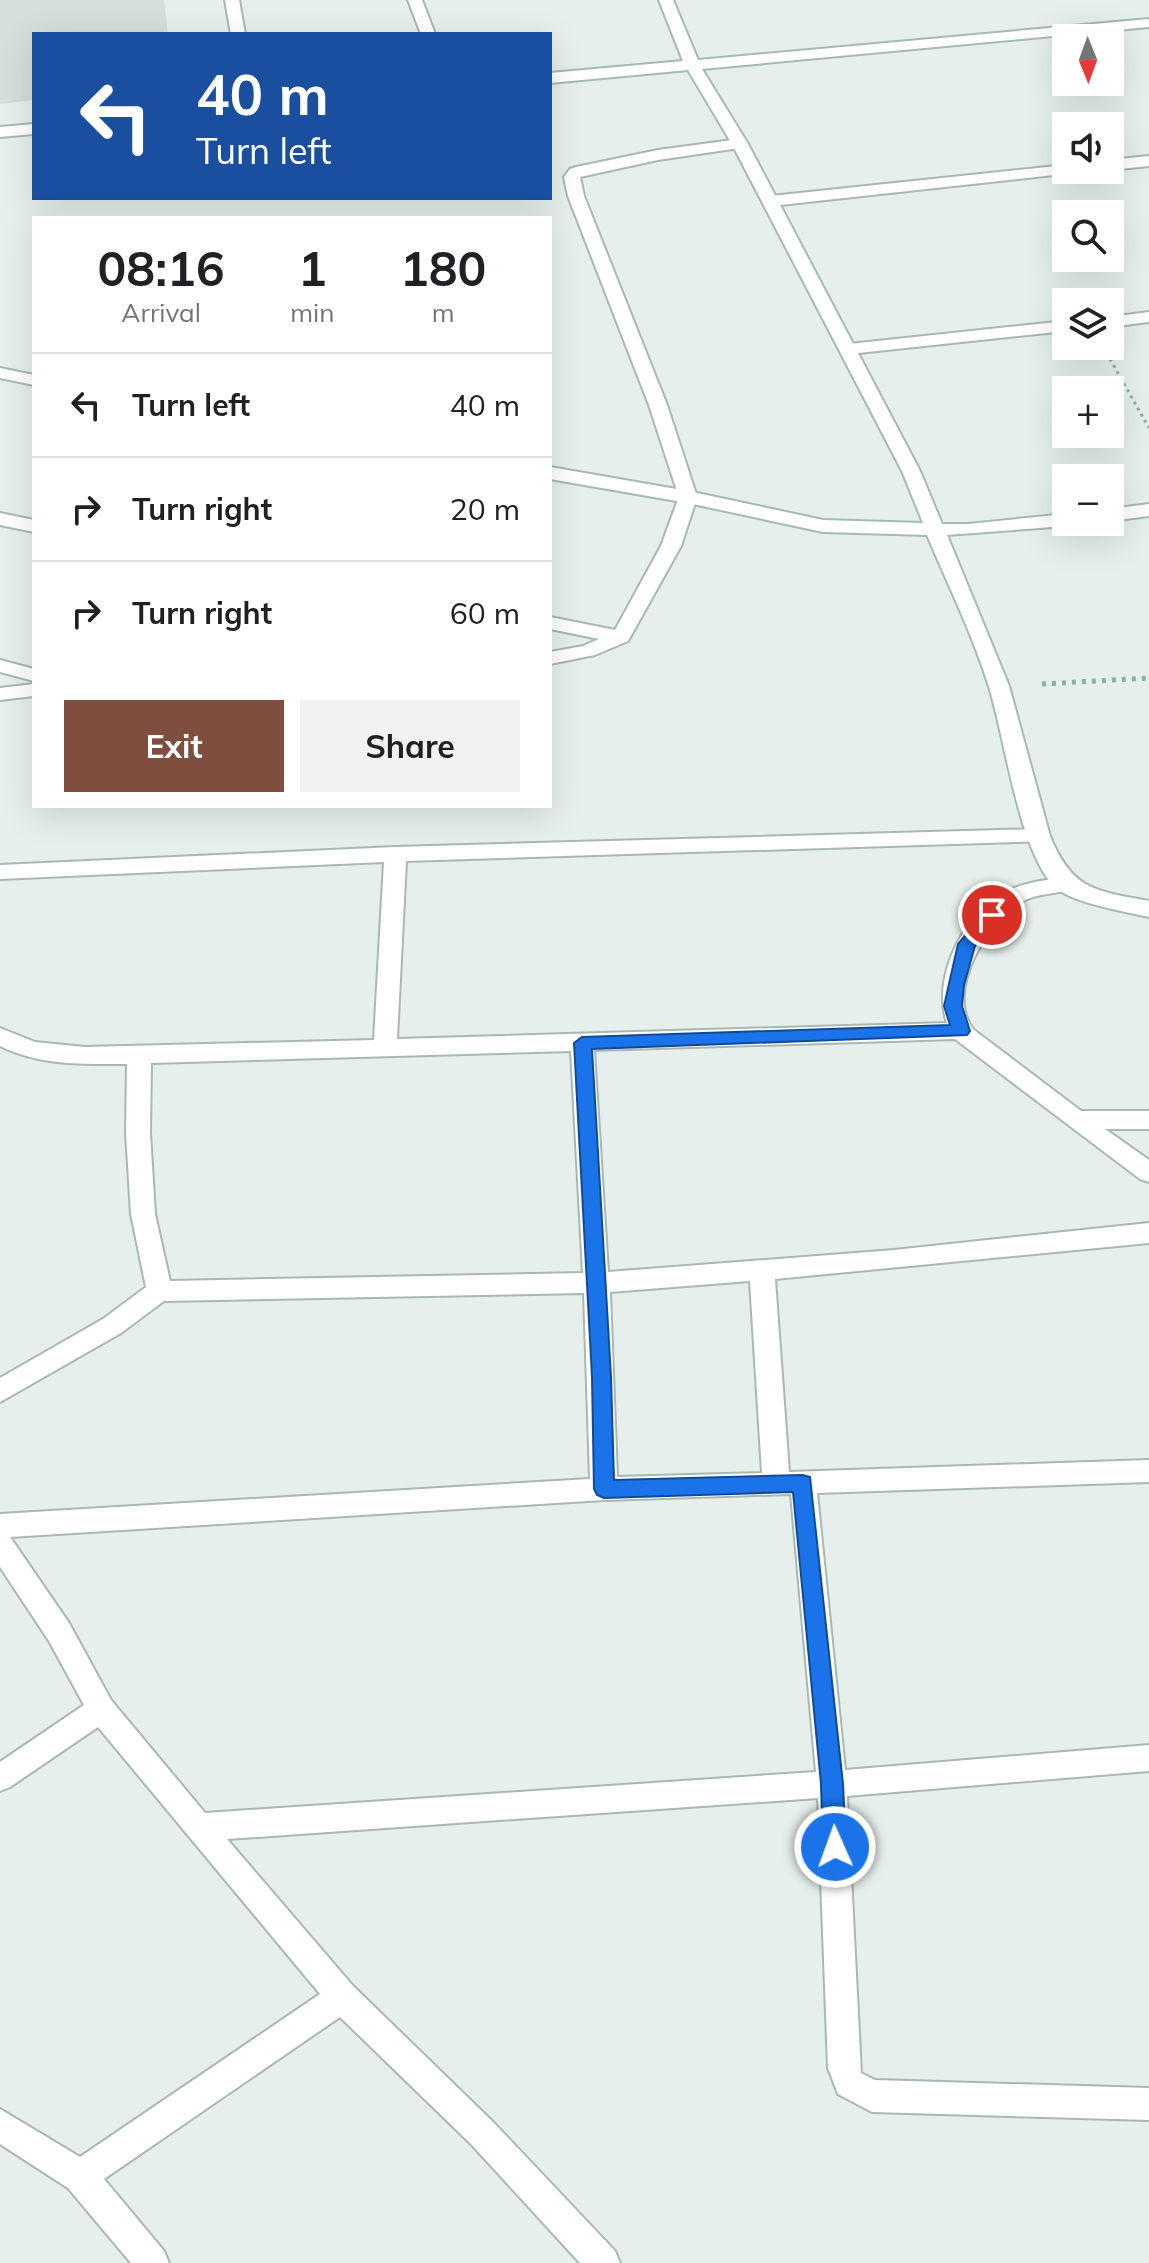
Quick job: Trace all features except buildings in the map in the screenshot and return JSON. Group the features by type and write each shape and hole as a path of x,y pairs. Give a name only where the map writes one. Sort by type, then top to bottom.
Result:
{"street":[{"path":"232,0 238,32"},
{"path":"415,0 427,32"},
{"path":"666,0 692,64 771,201 911,471 999,686 1039,836 1049,861 1065,884 1111,902 1149,909"},
{"path":"552,78 1149,23"},
{"path":"0,132 32,129"},
{"path":"552,658 588,651 621,637 671,546 688,497 658,405 576,196 572,177 576,172 658,155 740,144"},
{"path":"1124,164 1149,161"},
{"path":"771,201 1052,171"},
{"path":"1124,320 1149,317"},
{"path":"849,349 1052,327"},
{"path":"0,373 32,380"},
{"path":"552,473 688,497 823,526 968,530 1052,521"},
{"path":"1124,513 1149,510"},
{"path":"0,519 32,526"},
{"path":"552,623 621,637"},
{"path":"0,666 32,674"},
{"path":"0,694 32,690"},
{"path":"0,872 395,854 1039,836"},
{"path":"385,1050 395,854"},
{"path":"1065,884 1016,895 992,915 967,944 953,1006 961,1031 1149,1173"},
{"path":"0,1036 18,1046 49,1054 139,1055 961,1031"},
{"path":"582,1043 604,1489"},
{"path":"139,1055 138,1121 143,1214 159,1291"},
{"path":"1075,1120 1149,1120"},
{"path":"0,1391 112,1326 159,1291 595,1283 1020,1249 1149,1233"},
{"path":"762,1271 832,1784 844,2068 849,2083 872,2096 1149,2104"},
{"path":"0,1526 604,1489 1149,1471"},
{"path":"0,1544 59,1632 101,1709 198,1827 342,1997 482,2133 603,2263"},
{"path":"0,1778 101,1709"},
{"path":"198,1827 832,1784 1149,1758"},
{"path":"80,2176 342,1997"},
{"path":"0,2125 80,2176 152,2263"}],"path":[{"path":"1111,360 1149,428"},
{"path":"999,686 1149,678"}],"shaded area":[{"path":"0,0 164,0 168,32 32,32 32,100 0,104"}],"route":[{"path":"835,1847 832,1784 803,1483 604,1489 602,1377 582,1043 961,1031 953,1006 955,985 967,944 992,915"}]}
